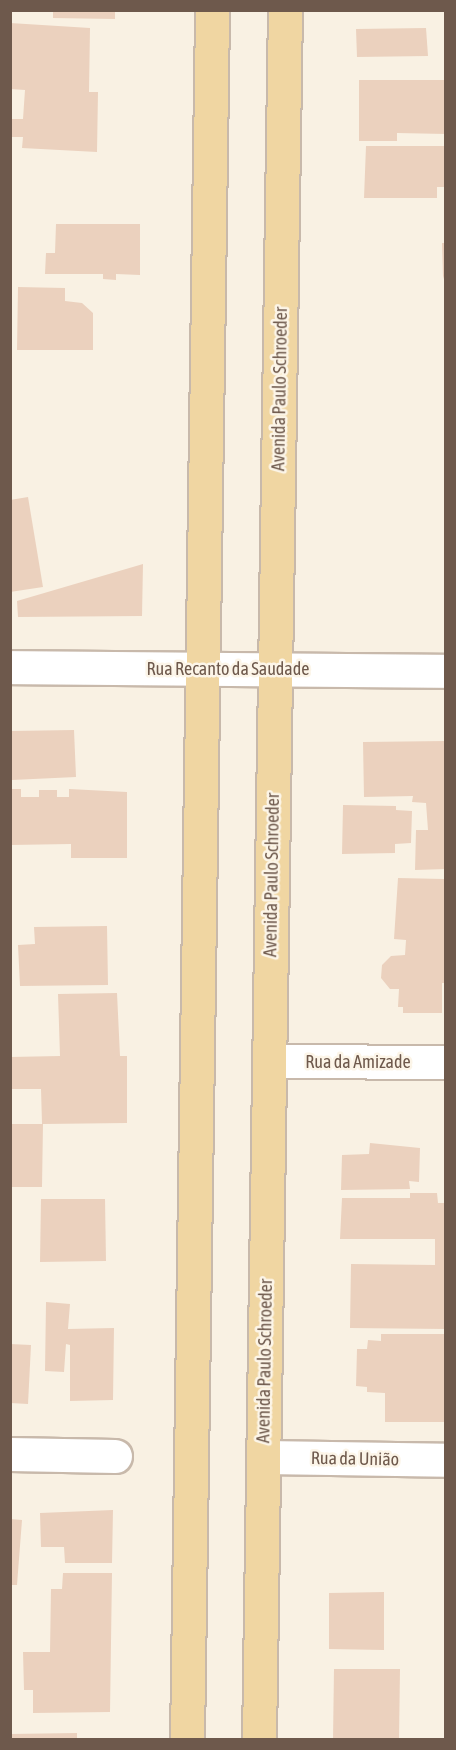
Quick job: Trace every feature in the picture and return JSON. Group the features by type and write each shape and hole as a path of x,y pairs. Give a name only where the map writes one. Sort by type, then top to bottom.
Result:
{"main road":[{"path":"187,1740 212,10"},
{"name":"Avenida Paulo Schroeder","path":"259,1740 285,10"}],"street":[{"name":"Rua Recanto da Saudade","path":"10,667 446,670"},
{"name":"Rua da Amizade","path":"270,1061 446,1062"},
{"path":"10,1454 115,1456"},
{"name":"Rua da União","path":"264,1458 446,1460"}],"building":[{"path":"53,10 115,10 115,19 53,18"},
{"path":"10,23 90,28 89,92 98,92 97,152 22,148 23,137 10,137 10,119 23,119 25,90 10,89"},
{"path":"426,28 428,56 357,57 356,29"},
{"path":"359,80 446,80 446,134 397,133 397,141 359,141"},
{"path":"366,146 446,146 446,187 437,187 437,198 364,198"},
{"path":"56,224 140,224 140,275 116,274 116,280 103,279 103,274 45,274 46,253 55,253"},
{"path":"442,243 446,243 446,286 443,276"},
{"path":"18,287 65,288 65,301 82,303 93,313 93,350 17,350"},
{"path":"28,497 43,587 10,592 10,500"},
{"path":"143,564 142,616 18,617 17,601"},
{"path":"74,730 76,777 12,780 11,731"},
{"path":"446,741 446,869 415,870 416,830 428,830 426,803 412,802 413,796 364,797 363,742"},
{"path":"10,789 21,789 21,797 39,797 39,790 57,790 57,797 69,797 69,789 127,792 127,858 71,858 71,844 10,845"},
{"path":"343,805 396,806 396,810 412,811 411,843 395,844 395,853 342,854"},
{"path":"398,878 444,879 446,983 442,983 442,1013 403,1013 403,1007 398,1007 399,989 390,989 381,978 382,965 391,956 405,955 406,940 394,939"},
{"path":"107,926 108,985 20,986 18,945 35,944 34,927"},
{"path":"117,993 120,1056 127,1056 127,1123 43,1124 42,1187 10,1187 10,1124 42,1124 41,1089 10,1089 10,1057 60,1056 58,994"},
{"path":"370,1143 420,1148 419,1182 409,1181 410,1189 341,1190 342,1155 369,1154"},
{"path":"410,1193 437,1193 438,1203 446,1203 446,1329 350,1328 351,1264 435,1265 435,1239 340,1239 342,1198 410,1198"},
{"path":"41,1199 105,1199 106,1261 40,1262"},
{"path":"46,1302 70,1304 68,1329 114,1328 113,1400 70,1401 70,1345 66,1344 64,1372 45,1371"},
{"path":"381,1334 446,1334 446,1422 385,1422 385,1393 367,1392 367,1387 356,1386 357,1349 367,1349 368,1340 381,1341"},
{"path":"10,1344 31,1345 28,1404 10,1403"},
{"path":"113,1510 112,1563 65,1563 64,1547 41,1547 40,1513"},
{"path":"10,1519 22,1520 17,1585 10,1585"},
{"path":"63,1573 112,1573 110,1712 33,1713 33,1690 24,1690 23,1652 50,1652 51,1589 62,1589"},
{"path":"384,1592 384,1650 329,1649 329,1593"},
{"path":"334,1669 400,1669 399,1740 333,1740"},
{"path":"77,1733 77,1740 10,1740 10,1734"}]}
